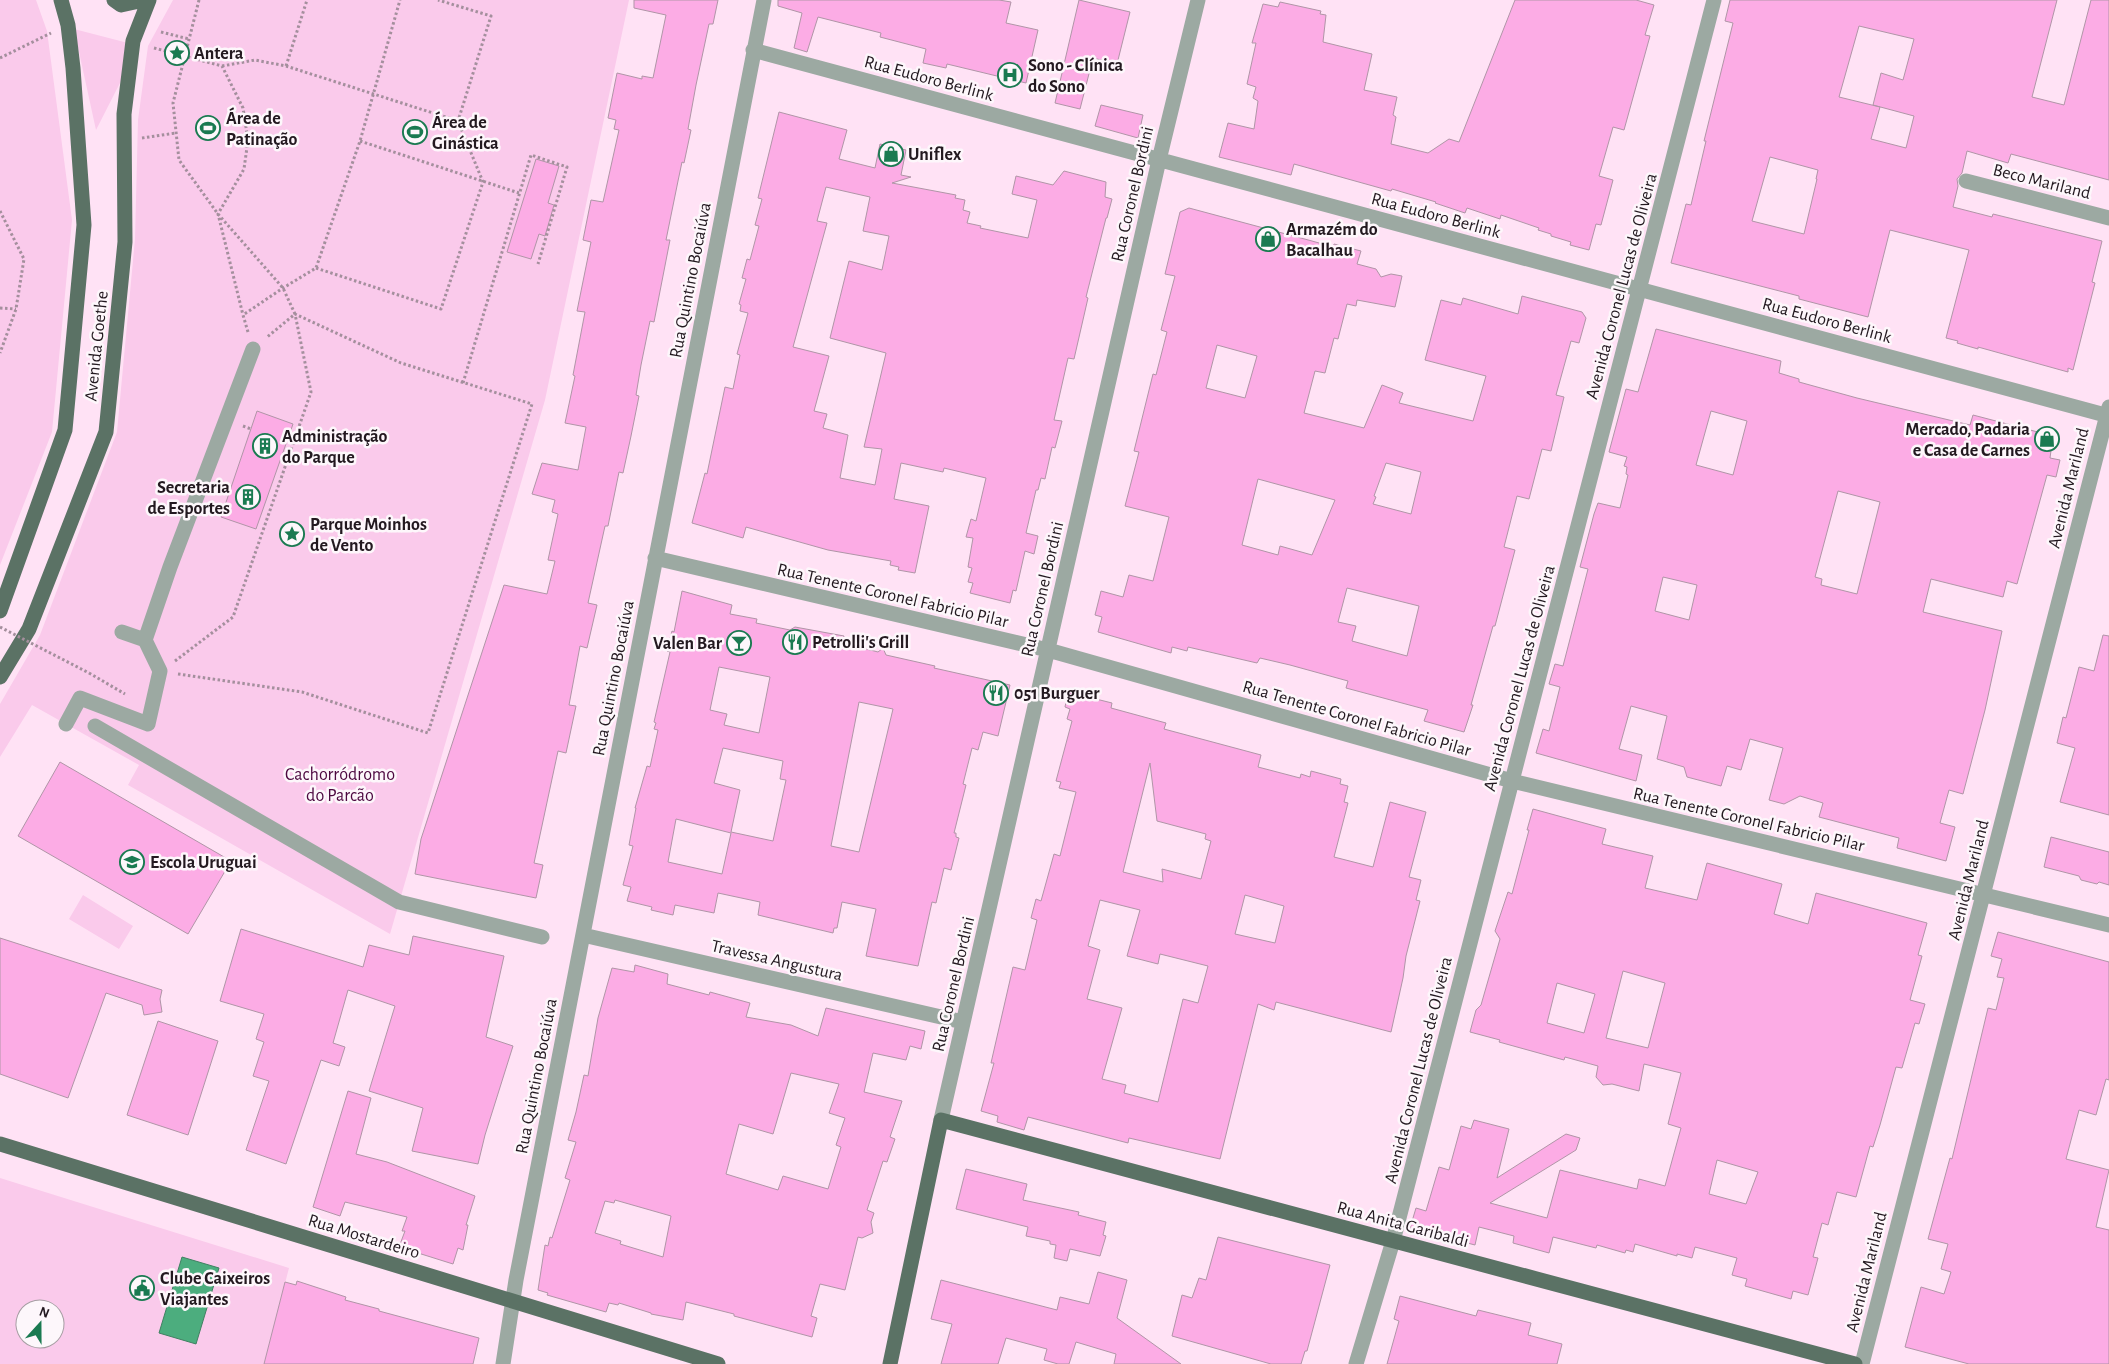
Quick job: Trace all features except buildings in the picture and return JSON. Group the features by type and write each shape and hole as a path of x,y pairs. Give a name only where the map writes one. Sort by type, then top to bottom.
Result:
{"main road":[{"name":"Avenida Goethe","path":"0,611 65,430 84,225 68,25 61,0"},
{"path":"114,0 122,5 144,0"},
{"name":"Avenida Goethe","path":"0,677 29,629 106,432 124,242 124,114 134,41 148,0"},
{"name":"Rua Anita Garibaldi","path":"941,1120 1855,1364"},
{"name":"Rua Coronel Bordini","path":"890,1364 941,1120"},
{"name":"Rua Mostardeiro","path":"0,1144 718,1364"}],"street":[{"name":"Rua Quintino Bocaiúva","path":"504,1364 512,1301 764,0"},
{"name":"Rua Coronel Bordini","path":"941,1120 1159,160 1198,0"},
{"name":"Avenida Coronel Lucas de Oliveira","path":"1356,1364 1393,1241 1714,0"},
{"name":"Rua Eudoro Berlink","path":"753,50 1640,289 2108,412"},
{"name":"Beco Mariland","path":"1966,181 2109,218"},
{"path":"66,724 80,698 148,724 160,672 145,640 170,567 253,349"},
{"name":"Avenida Mariland","path":"1862,1364 2108,412"},
{"name":"Rua Tenente Coronel Fabricio Pilar","path":"655,558 1048,650 1512,782 2109,925"},
{"path":"122,632 145,640"},
{"path":"95,726 399,902 542,937"},
{"name":"Travessa Angustura","path":"583,935 963,1022"}],"path":[{"path":"160,672 233,617 311,392 295,314 283,288 218,214 179,160 173,103 199,0"},
{"path":"286,66 307,0"},
{"path":"243,315 316,268 360,142 400,0"},
{"path":"316,268 442,309 483,182 458,121 491,16 438,0"},
{"path":"0,58 68,25"},
{"path":"162,32 189,40"},
{"path":"154,48 222,66 256,60 286,66 458,121"},
{"path":"222,66 243,108 248,140 244,169 218,214 253,349 295,314"},
{"path":"124,140 176,132"},
{"path":"360,142 519,193"},
{"path":"463,383 530,155 567,167 538,264"},
{"path":"0,211 24,259 16,309 0,353"},
{"path":"0,308 16,309"},
{"path":"160,672 302,692 428,733 532,404 401,363 295,314"},
{"path":"0,627 89,673 152,709"}],"green space":[{"path":"0,0 36,0 47,31 72,220 52,432 0,565"},
{"name":"Parque Moinhos de Vento","path":"173,0 629,0 545,400 390,934 128,785 139,765 32,705 0,757 0,704 40,635 117,432 135,239 138,120 148,46"},
{"path":"74,29 128,43 122,79 96,130"},
{"path":"83,895 133,926 119,949 69,919"},
{"name":"Clube Caixeiros Viajantes","path":"0,1178 289,1268 264,1364 0,1364"}],"shaded area":[{"path":"182,1257 219,1268 196,1344 159,1333"}],"place":[{"name":"Antera","path":"177,53"},
{"name":"Sono - Clínica do Sono","path":"1010,75"},
{"name":"Área de Patinação","path":"208,128"},
{"name":"Área de Ginástica","path":"415,132"},
{"name":"Uniflex","path":"891,154"},
{"name":"Armazém do Bacalhau","path":"1268,239"},
{"name":"Mercado, Padaria e Casa de Carnes","path":"2047,439"},
{"name":"Administração do Parque","path":"265,446"},
{"name":"Secretaria de Esportes","path":"248,497"},
{"name":"Parque Moinhos de Vento","path":"292,534"},
{"name":"Petrolli's Grill","path":"795,642"},
{"name":"Valen Bar","path":"739,643"},
{"name":"051 Burguer","path":"996,693"},
{"name":"Escola Uruguai","path":"132,862"},
{"name":"Clube Caixeiros Viajantes","path":"142,1288"}],"park label":[{"name":"Cachorródromo do Parcão","path":"340,784"}]}
